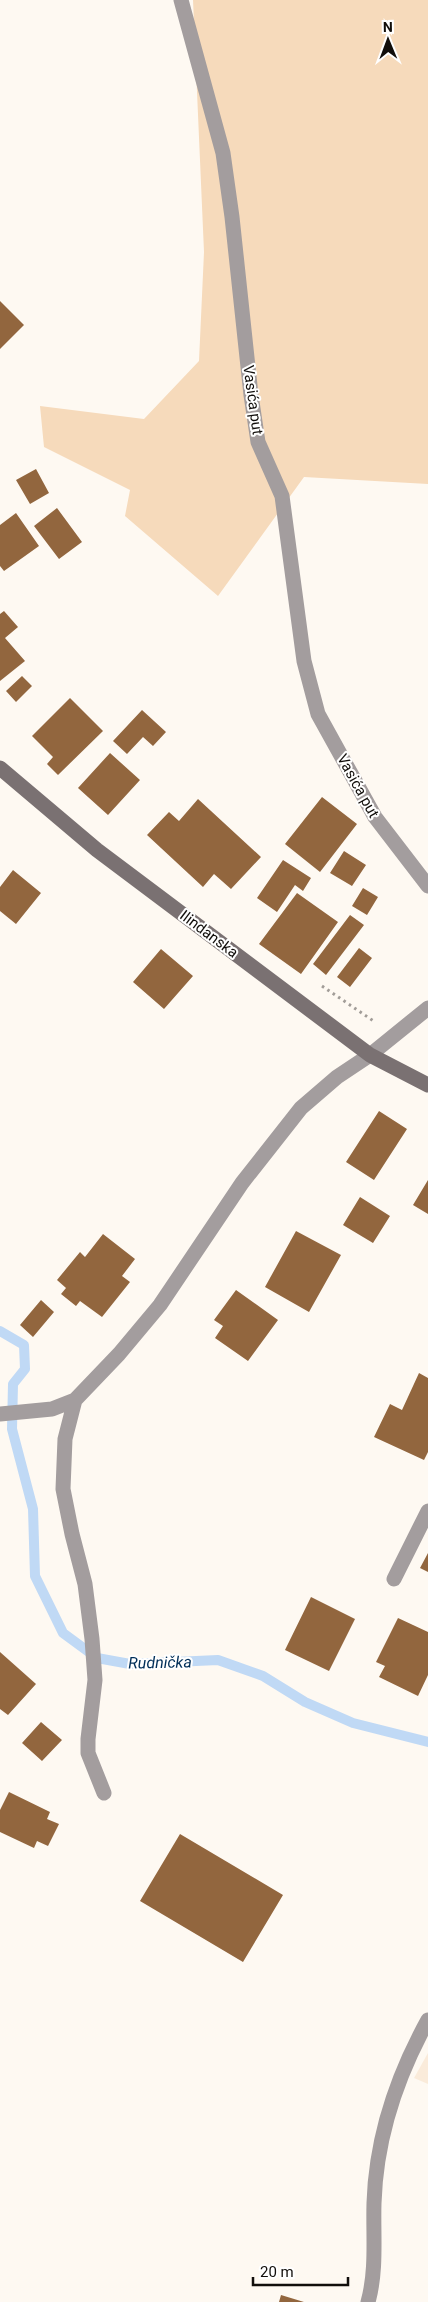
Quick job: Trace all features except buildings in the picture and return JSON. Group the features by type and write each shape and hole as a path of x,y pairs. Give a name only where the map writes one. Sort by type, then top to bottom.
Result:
{"street":[{"name":"Vasića put","path":"181,0 223,153 258,442 282,496 304,661 310,688 318,714 374,817 428,886"},
{"name":"Ilindanska","path":"0,768 97,850 370,1055 428,1085"},
{"path":"0,1414 28,1413 52,1409 75,1400 160,1305 242,1183 301,1108 428,1008"},
{"path":"75,1400 65,1439 63,1489 85,1584 96,1680 88,1739 88,1753 104,1793"},
{"path":"394,1579 428,1511"},
{"path":"368,2302 375,2249 374,2203 378,2154 390,2105 428,2020"}],"shaded area":[{"path":"193,0 428,0 428,484 304,477 218,596 125,516 130,490 44,447 40,406 144,419 199,361 204,252"},
{"path":"428,2053 428,2084 414,2078"}],"waterway":[{"name":"Rudnička","path":"0,1331 24,1345 25,1369 13,1384 12,1429 33,1509 35,1576 63,1633 97,1658 130,1664 218,1660 263,1676 305,1702 353,1723 428,1742"}]}
